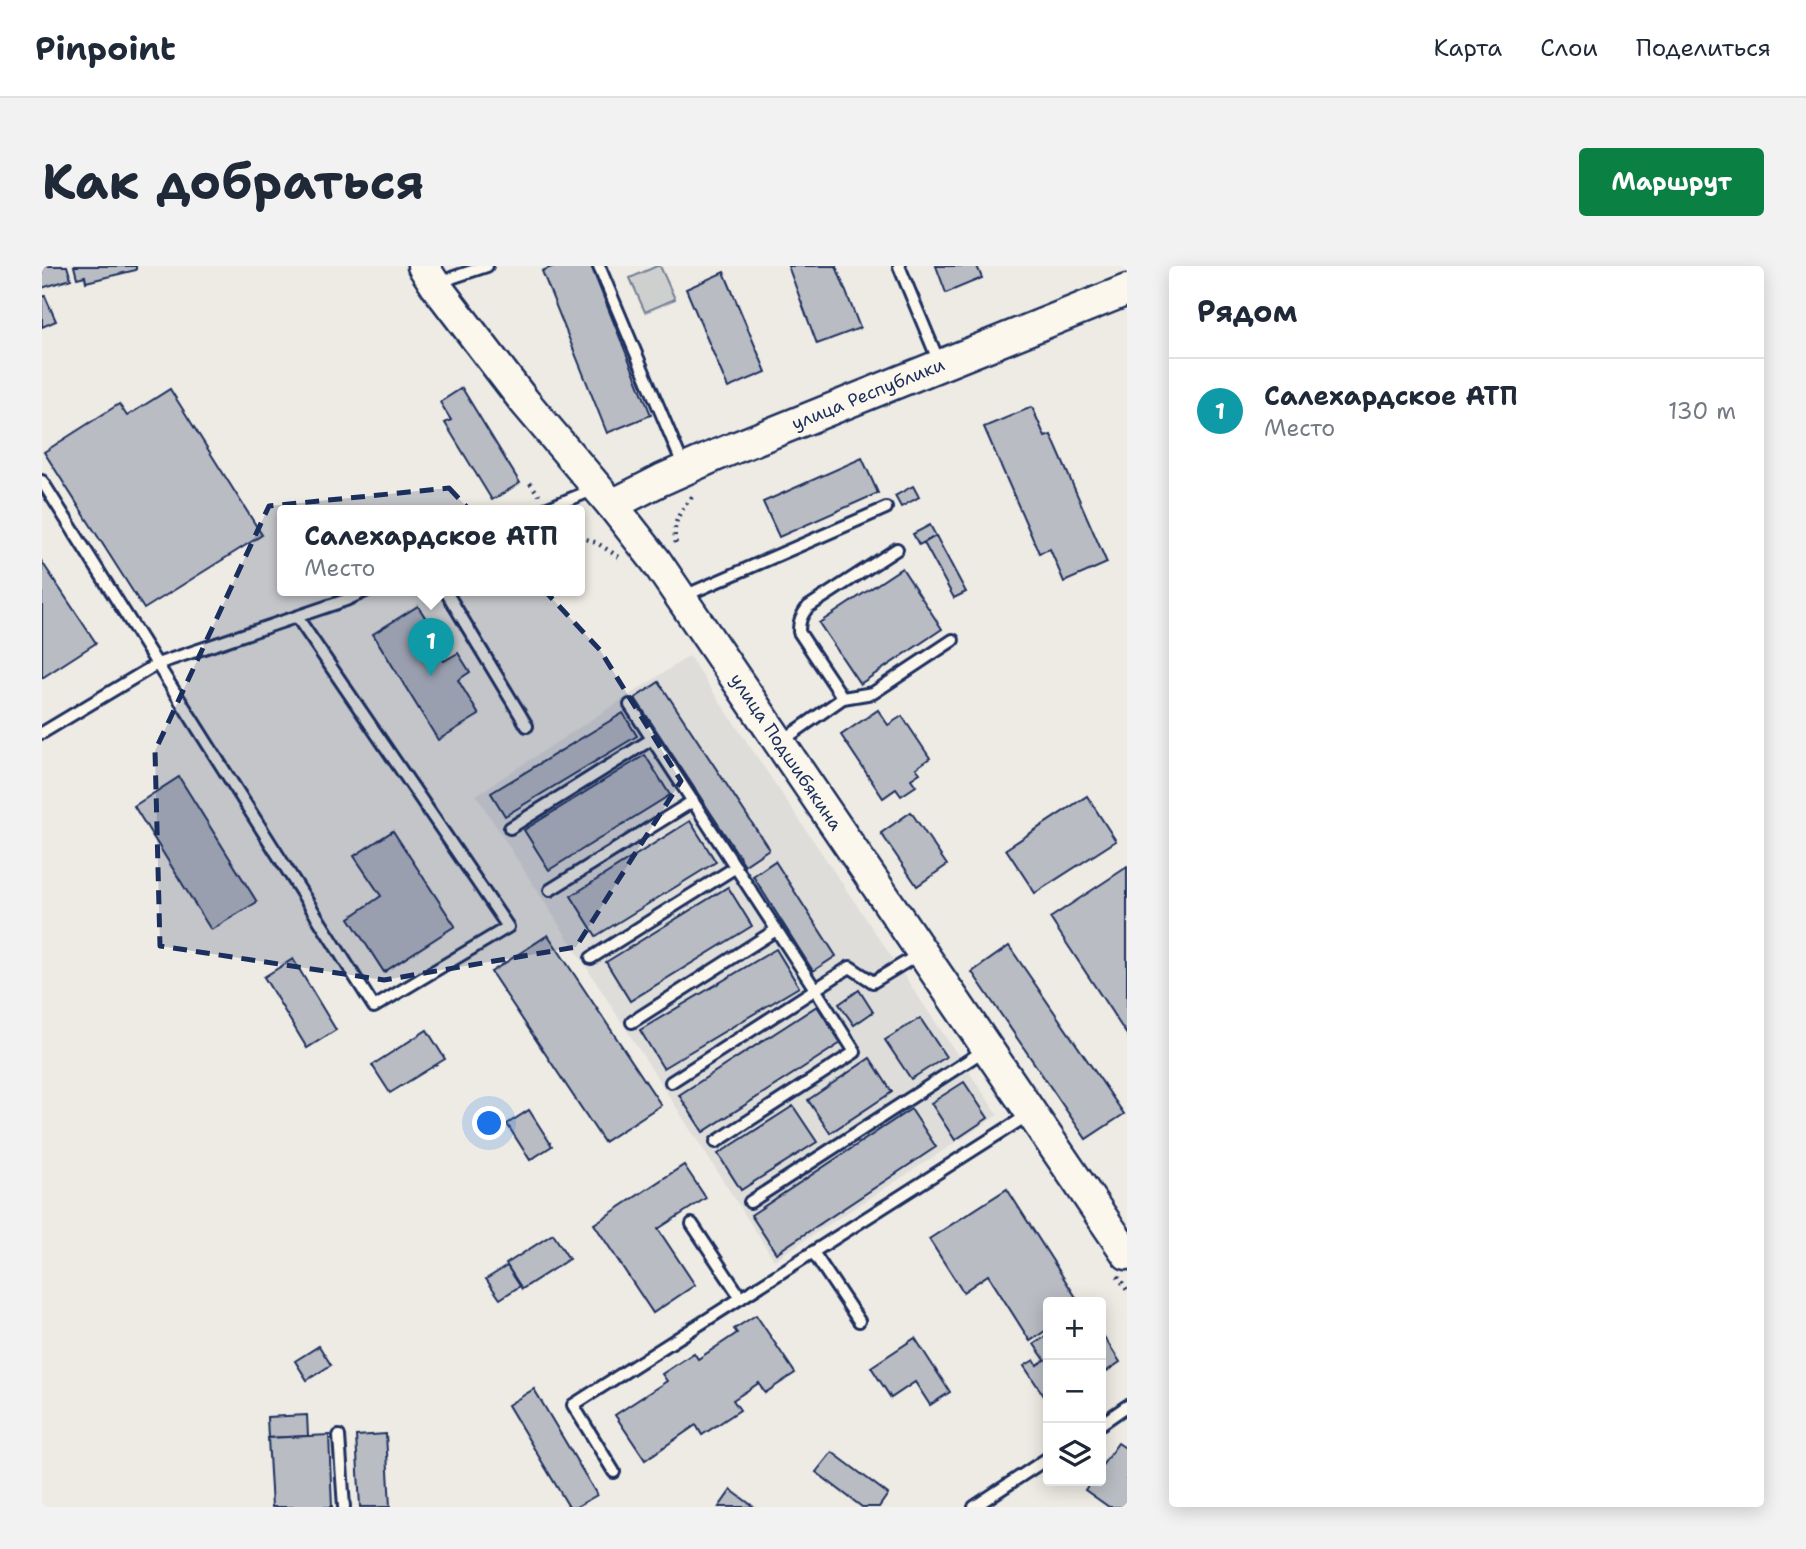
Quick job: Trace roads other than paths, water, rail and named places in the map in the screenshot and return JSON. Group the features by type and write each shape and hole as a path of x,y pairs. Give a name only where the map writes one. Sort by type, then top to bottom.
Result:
{"main road":[{"name":"улица Подшибякина","path":"429,276 524,401 605,497 682,597 1127,1254"},
{"name":"улица Республики","path":"605,497 694,480 940,365 1127,290"}],"lane":[{"path":"429,276 454,277 487,266"},
{"path":"599,266 694,480"},
{"path":"899,266 940,365"},
{"path":"42,481 374,1007 508,927 297,617"},
{"path":"567,505 605,497"},
{"path":"682,597 886,508"},
{"path":"843,698 799,632 799,623 808,607 897,549"},
{"path":"42,733 157,664 355,596"},
{"path":"450,596 527,726"},
{"path":"780,742 843,698 873,693 953,640"},
{"path":"630,705 855,1052 716,1142"},
{"path":"510,828 652,739"},
{"path":"550,890 693,801"},
{"path":"590,958 736,867"},
{"path":"632,1022 776,930"},
{"path":"671,1082 850,967 873,982 921,953"},
{"path":"750,1202 986,1049"},
{"path":"614,1472 573,1405 1030,1113"},
{"path":"692,1224 741,1298"},
{"path":"813,1252 859,1321"},
{"path":"1106,1420 1127,1406"},
{"path":"340,1436 344,1507"},
{"path":"974,1507 1043,1461"}],"place":[{"name":"Салехардское АТП","path":"431,676"}]}
